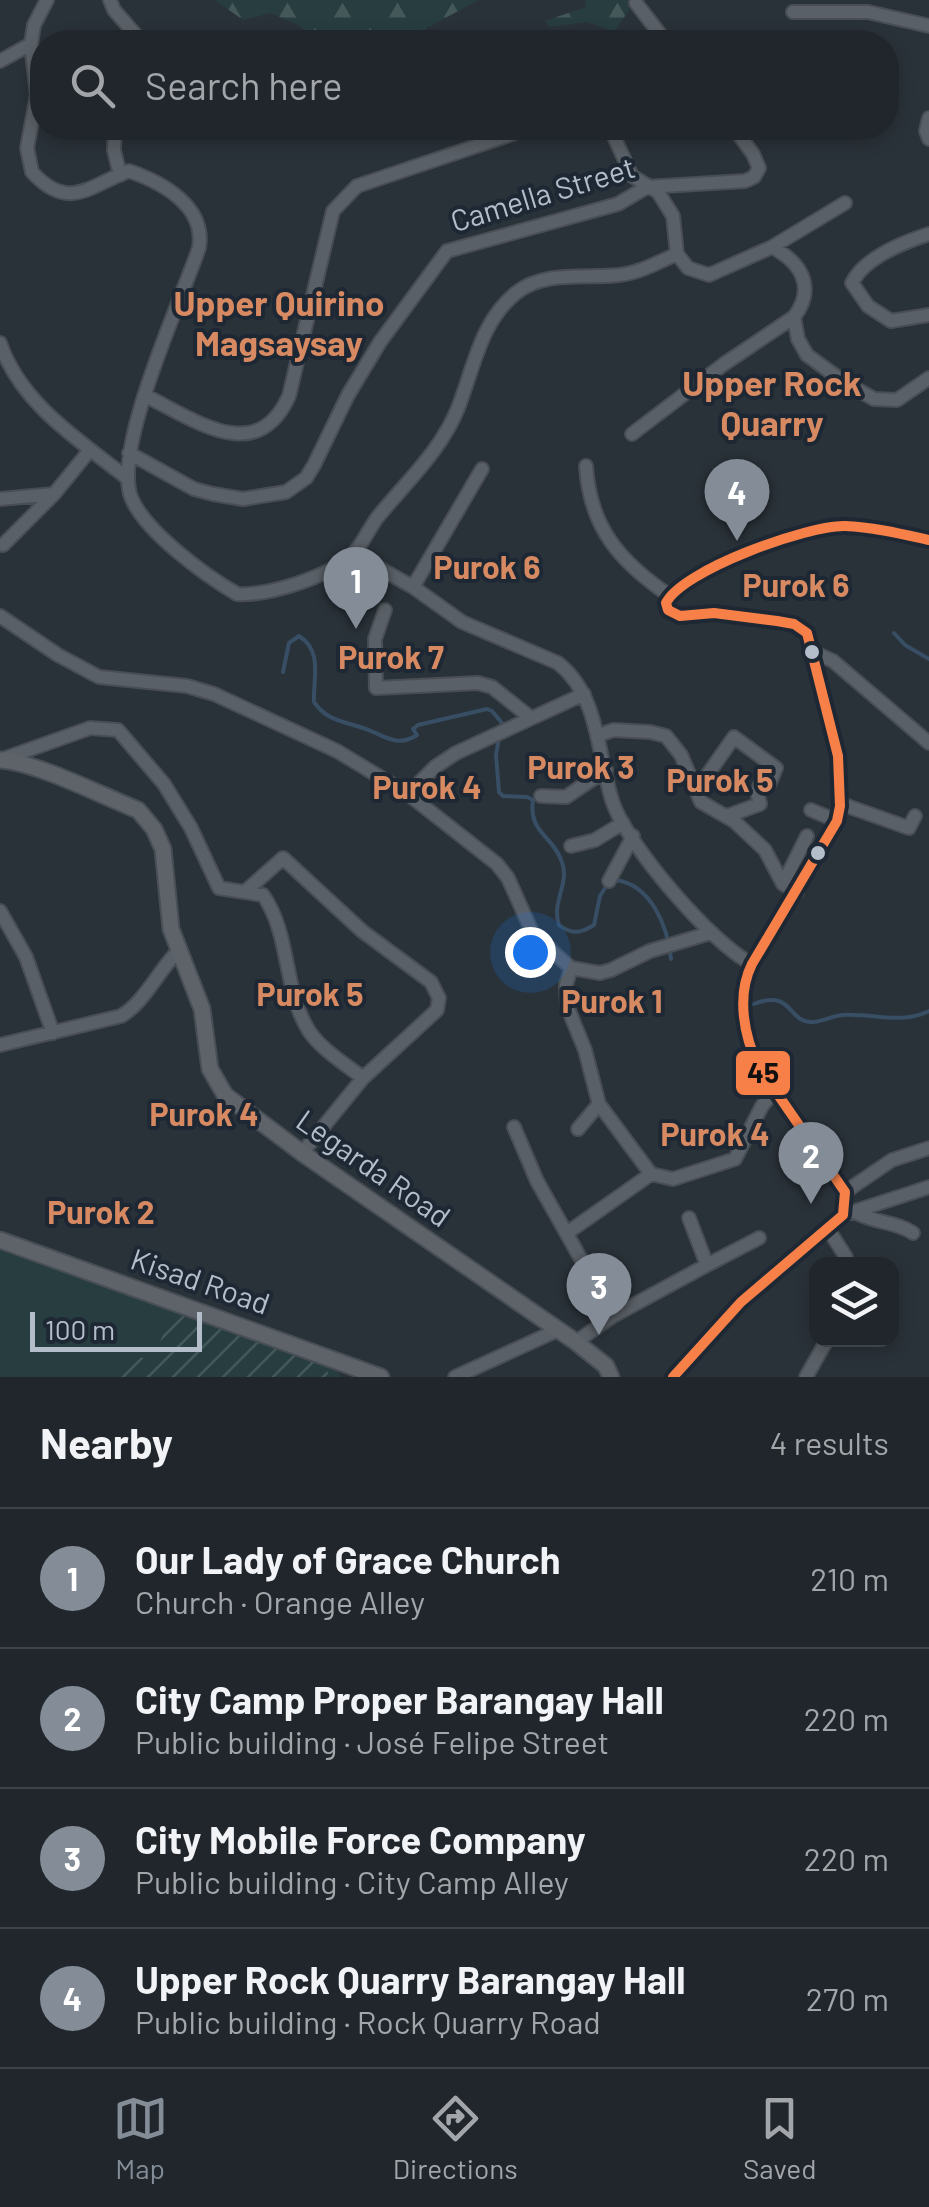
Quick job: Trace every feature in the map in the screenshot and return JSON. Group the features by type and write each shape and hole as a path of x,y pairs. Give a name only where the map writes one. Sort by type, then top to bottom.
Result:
{"main road":[{"name":"Legarda Road","path":"2,760 17,762 138,810 148,818 163,849 171,929 202,1008 210,1069 216,1083 302,1153 576,1342 606,1366 610,1377"},
{"name":"Kisad Road","path":"0,1240 352,1371 381,1377"}],"street":[{"path":"33,30 47,0"},
{"path":"110,0 130,30"},
{"path":"636,2 657,30"},
{"path":"793,12 868,12 929,26"},
{"path":"0,61 30,45"},
{"path":"929,118 929,139"},
{"path":"30,132 27,148 32,172 53,187 88,193 130,171 168,190 187,205 200,225 199,248 146,396 127,478 136,507 152,528 237,594 266,592 297,583 334,568 354,554 374,523 443,438 489,325 515,294 530,284 566,276 636,271 676,254"},
{"path":"114,140 120,175"},
{"path":"146,396 230,434 252,434 274,422 289,396 332,211 345,195 370,181 494,140"},
{"path":"615,140 629,170 658,192 673,216 676,254 688,268 710,276 772,247 844,203"},
{"name":"Camella Street","path":"130,453 194,489 213,494 243,500 286,492 306,478 380,342 446,251 618,204 647,187 745,181 754,177 759,168 742,140"},
{"path":"929,234 907,241 878,258 852,283 868,306 890,320 929,315"},
{"path":"632,434 794,317 803,304 806,280 796,264 772,247"},
{"path":"794,317 798,339 807,355 874,399 897,400 929,378"},
{"path":"0,343 5,358 29,394 127,478"},
{"path":"3,545 54,494 90,450"},
{"path":"586,466 590,504 606,534 624,558 670,596"},
{"path":"413,587 482,469"},
{"path":"0,500 54,494"},
{"path":"849,1214 845,1192 755,1059 744,1020 745,988 752,964 837,821 840,806 835,741 814,652 807,632 794,624 714,613 680,616 668,610 666,604 674,590 733,558 825,528 860,528 929,540"},
{"path":"354,554 413,587 462,622 558,663 572,674 584,694 613,803 623,824 710,933 738,958 752,964"},
{"path":"385,610 375,639 376,688 478,683 492,687 531,718"},
{"path":"0,616 100,678 188,686 214,694 338,752 408,794 497,864 508,878 532,934 571,968 600,973 710,933"},
{"path":"814,652 834,661 929,743"},
{"path":"408,794 456,753 584,694"},
{"path":"2,760 90,728 118,730 173,798 191,828 213,880 225,891 246,890 263,895 276,918 298,1006 310,1033 363,1078"},
{"path":"597,736 613,730 666,736 681,755 708,809 727,816 765,850 783,884 796,892"},
{"path":"696,791 734,738 776,768 770,783 760,785 760,804 727,816"},
{"path":"541,796 566,796 606,770"},
{"path":"840,806 909,828 916,816"},
{"path":"811,810 837,821"},
{"path":"570,846 596,840 623,824"},
{"path":"609,880 633,836"},
{"path":"783,884 807,836"},
{"path":"246,890 283,858 362,931 437,989 437,1010 363,1078 302,1153"},
{"path":"0,912 26,957 53,1033"},
{"path":"0,1045 121,1016 135,1008 159,970 179,950"},
{"path":"571,968 566,985 568,1006 599,1104 651,1174 673,1180 735,1159 774,1090"},
{"path":"578,1129 599,1104"},
{"path":"514,1126 537,1181 613,1316"},
{"path":"845,1192 892,1160 929,1148"},
{"path":"567,1233 651,1174"},
{"path":"672,1377 741,1302 828,1229 849,1214 929,1187"},
{"path":"849,1214 876,1224 887,1222 913,1233"},
{"path":"689,1218 708,1265"},
{"path":"828,1229 846,1257"},
{"path":"576,1342 613,1316 759,1238"},
{"path":"455,1377 558,1330"},
{"path":"806,1377 823,1347"}],"green space":[{"path":"215,0 479,0 423,30 304,30 270,13 243,20"},
{"path":"585,0 628,0 629,10 616,30 586,22 550,27 545,21 586,7"},
{"path":"0,1247 337,1371 341,1377 0,1377"},
{"path":"171,1312 326,1367 329,1377 118,1377 126,1353 153,1361"}],"waterway":[{"path":"894,633 905,645 929,659"},
{"path":"283,672 289,643 299,636 314,657 314,702 336,719 403,741 417,735 413,729 418,725 487,709 502,723 501,729"},
{"path":"499,738 499,792 533,800 534,820 562,862 559,925 576,932 594,925 600,896 607,885"},
{"path":"615,880 628,883 648,898 666,934 671,959"},
{"path":"754,1004 776,1000 810,1022 842,1015 908,1017 929,1011"}],"transit line":[{"name":"45","path":"673,1377 741,1302 843,1215 845,1192 759,1067 749,1043 743,1003 752,964 837,821 840,806 838,756 807,633 794,624 777,621 714,613 680,616 668,610 666,603 677,590 720,564 804,533 845,526 929,540"}],"place":[{"name":"Upper Rock Quarry Barangay Hall","path":"737,541"},
{"name":"Our Lady of Grace Church","path":"356,629"},
{"name":"City Camp Proper Barangay Hall","path":"811,1204"},
{"name":"City Mobile Force Company","path":"599,1335"}],"district":[{"name":"Upper Quirino Magsaysay","path":"279,324"},
{"name":"Upper Rock Quarry","path":"772,404"},
{"name":"Purok 6","path":"487,568"},
{"name":"Purok 6","path":"796,586"},
{"name":"Purok 7","path":"391,658"},
{"name":"Purok 3","path":"581,768"},
{"name":"Purok 5","path":"720,781"},
{"name":"Purok 4","path":"427,788"},
{"name":"Purok 5","path":"310,995"},
{"name":"Purok 1","path":"612,1002"},
{"name":"Purok 4","path":"204,1115"},
{"name":"Purok 4","path":"715,1135"},
{"name":"Purok 2","path":"101,1213"}]}
